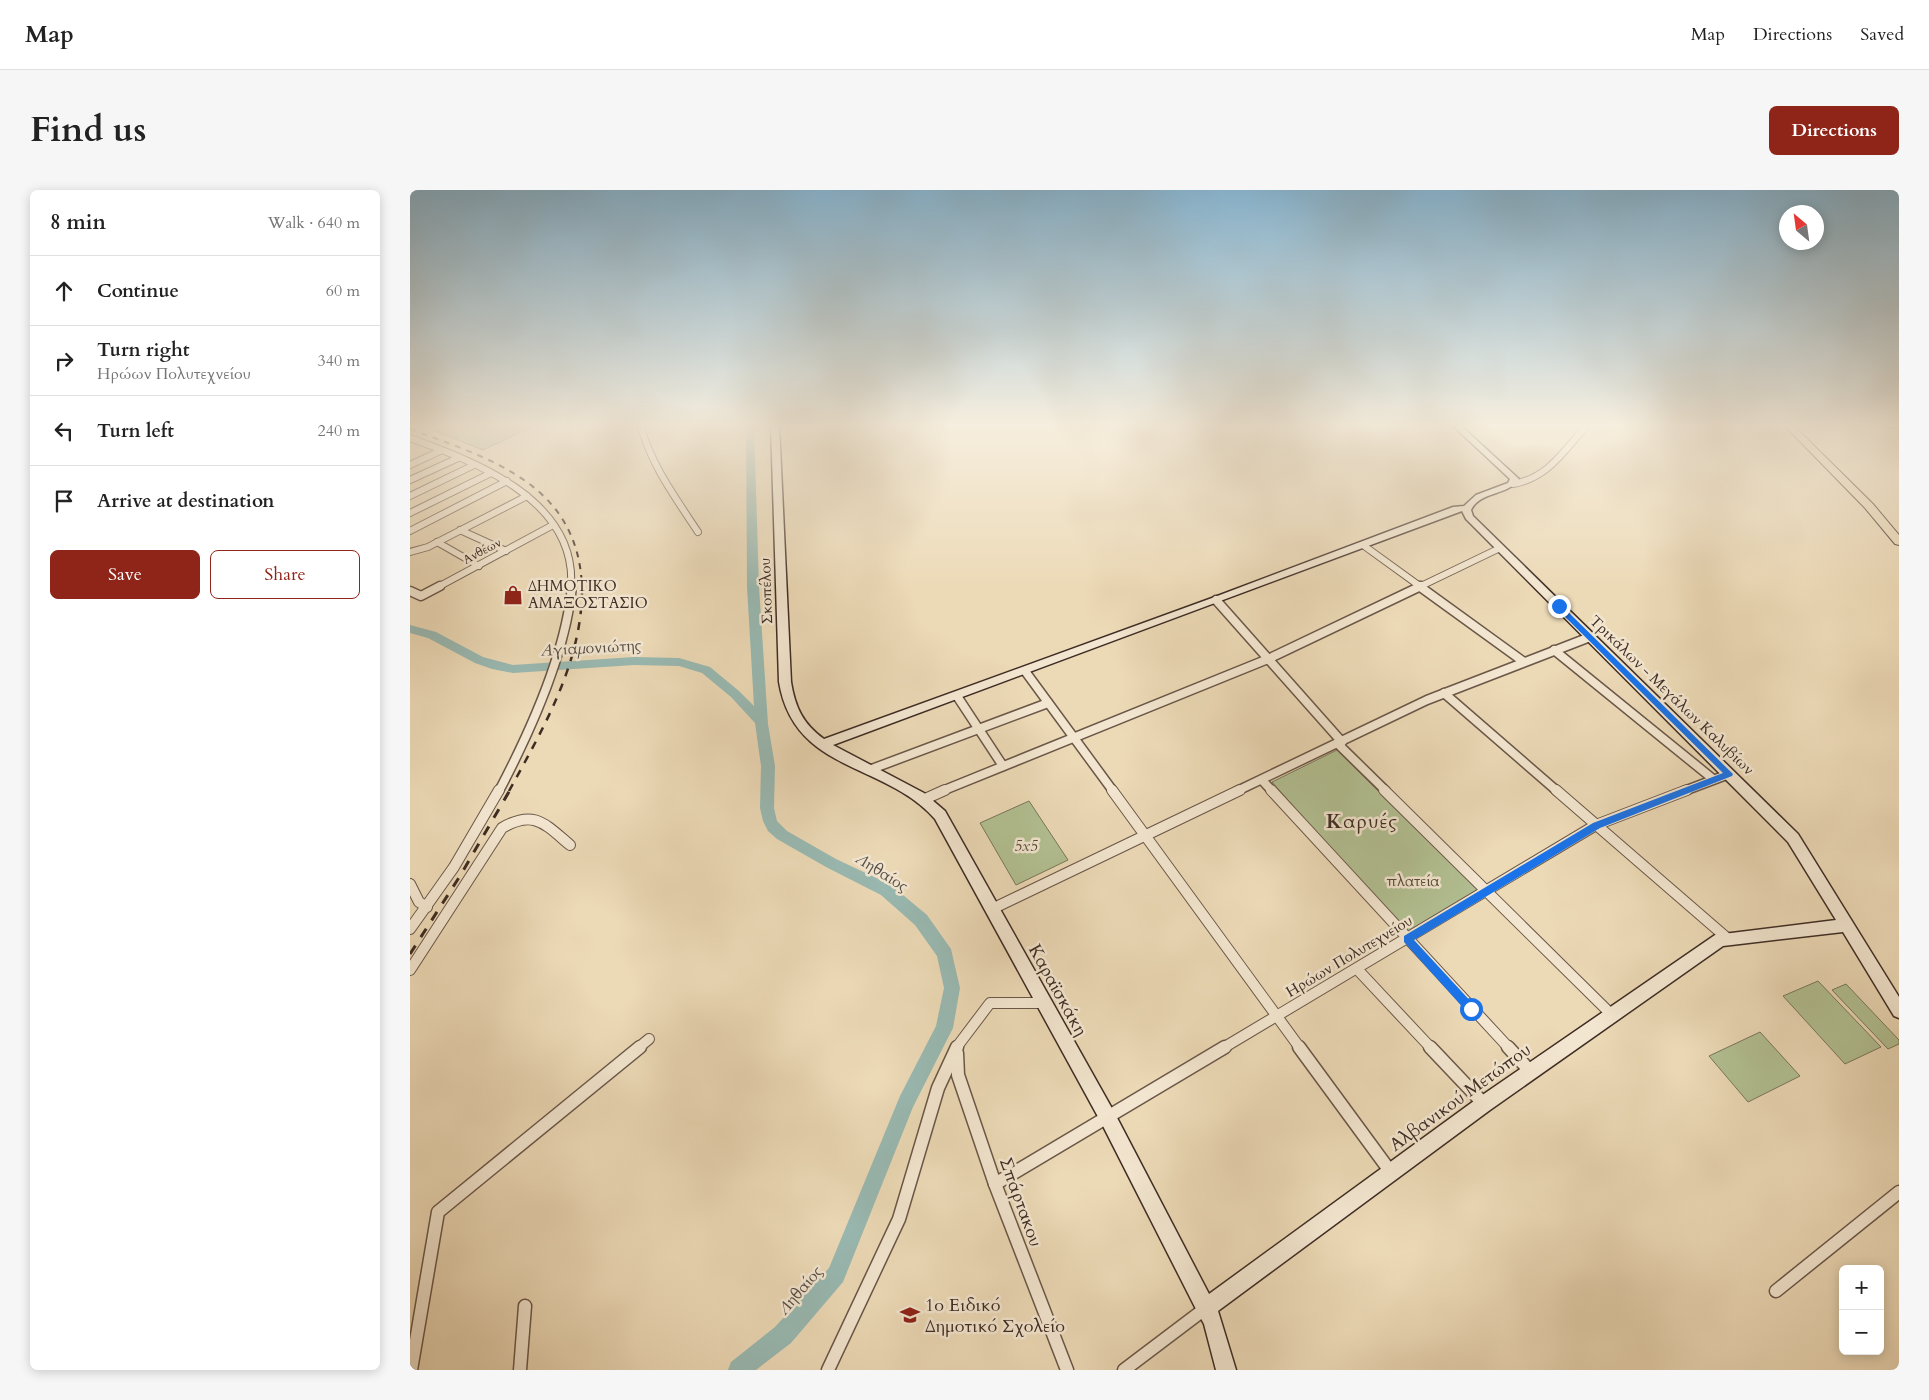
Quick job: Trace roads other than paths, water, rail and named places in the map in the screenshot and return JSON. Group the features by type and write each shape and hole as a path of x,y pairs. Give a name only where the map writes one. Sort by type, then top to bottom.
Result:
{"main road":[{"path":"1843,479 1864,500 1899,542"},
{"path":"1852,479 1899,530"}],"street":[{"path":"410,496 445,479"},
{"path":"410,513 480,479"},
{"path":"410,929 458,860 499,792 530,728 557,655 568,612 571,580 566,548 561,536 527,496 503,479"},
{"path":"663,479 698,532"},
{"name":"Σκοπέλου","path":"777,479 786,690 791,709 799,724 813,740 821,745"},
{"path":"1513,484 1515,479"},
{"path":"821,745 1216,600 1456,509 1466,508 1473,500 1528,479"},
{"path":"410,531 507,481"},
{"path":"410,552 437,542 527,496"},
{"name":"Τρικάλων - Μεγάλων Καλυβίων","path":"1466,508 1469,517 1793,838 1899,1011"},
{"name":"Ανθέων","path":"410,591 422,596 553,525"},
{"path":"460,530 506,551"},
{"path":"437,542 479,566"},
{"path":"1363,545 1524,662"},
{"path":"925,799 1268,660 1500,548"},
{"path":"1216,600 1340,743 1610,1014"},
{"path":"992,909 1444,693 1590,637"},
{"path":"1554,650 1713,779"},
{"path":"1025,670 1390,1172"},
{"path":"1444,693 1727,938"},
{"path":"957,696 1003,766"},
{"path":"869,770 1048,703"},
{"name":"Καραϊσκάκη","path":"821,745 925,799 940,815 1108,1118 1206,1308 1213,1322 1226,1370"},
{"name":"Ηρώων Πολυτεχνείου","path":"995,1184 1487,892 1596,825 1729,774"},
{"path":"1262,780 1530,1071"},
{"path":"410,970 502,828 520,818 535,817 543,821 570,846"},
{"path":"410,884 419,902 427,907"},
{"name":"Αλβανικού Μετώπου","path":"1124,1370 1390,1172 1610,1014 1710,946 1727,938 1848,925"},
{"path":"1357,969 1484,1104"},
{"path":"828,1370 899,1220 922,1149 932,1107 958,1042 990,1003 1043,1003"},
{"path":"411,1370 438,1212 649,1039"},
{"name":"Σπάρτακου","path":"958,1042 956,1059 958,1076 995,1184 1067,1370"},
{"path":"1776,1291 1899,1192"},
{"path":"520,1370 525,1306"}],"waterway":[{"name":"Ληθαίος","path":"739,1370 783,1335 836,1275 906,1102 944,1028 952,988 945,954 921,920 886,890 831,863 782,835 773,827 770,821 767,808 768,766 762,724 753,587 751,479"},
{"name":"Αγιαμονιώτης","path":"410,629 432,635 479,660 492,665 513,669 634,661 679,662 695,666 706,670 735,694 761,721"}],"railway":[{"path":"522,479 547,500 565,523 577,552 582,587"},
{"path":"509,791 548,718 569,667 581,614 582,587"},
{"path":"410,954 460,876 510,790"}],"place":[{"name":"ΔΗΜΟΤΙΚΟ ΑΜΑΞΟΣΤΑΣΙΟ","path":"513,595"},
{"name":"1ο Ειδικό Δημοτικό Σχολείο","path":"910,1315"}],"district":[{"name":"Καρυές","path":"1362,821"}],"park label":[{"name":"5x5","path":"1026,846"},
{"name":"πλατεία","path":"1413,881"}]}
